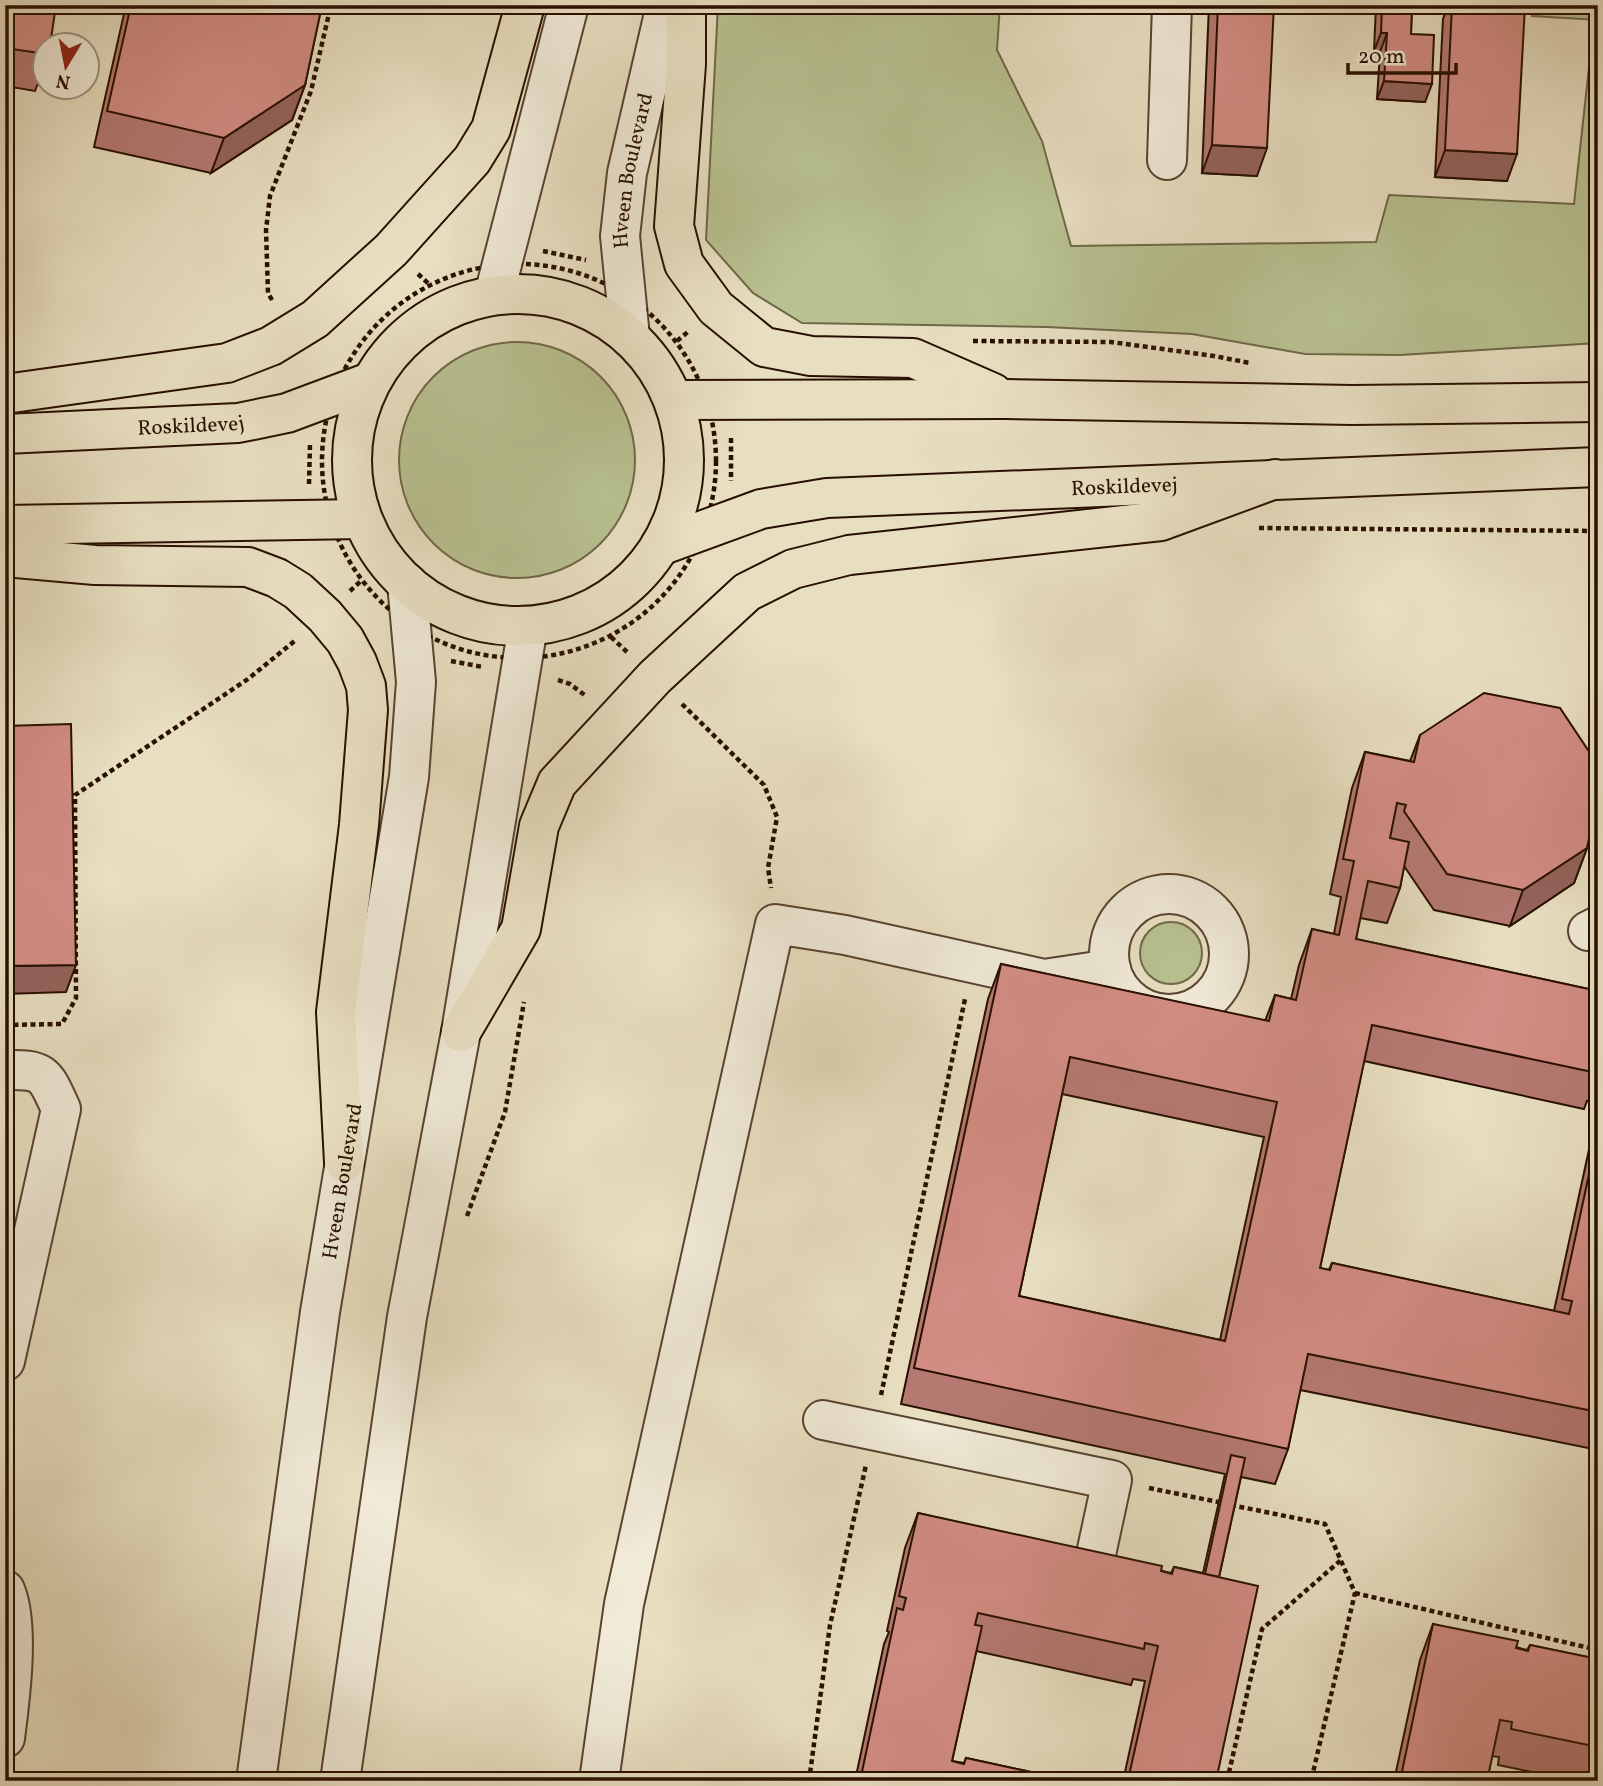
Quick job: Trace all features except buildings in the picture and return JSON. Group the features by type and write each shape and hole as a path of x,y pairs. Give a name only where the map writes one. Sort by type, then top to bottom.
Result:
{"main road":[{"path":"5,394 227,363 271,346 315,320 391,250 472,160 491,129 525,5"},
{"path":"686,5 687,64 674,226 684,264 716,307 764,347 811,356 913,358 1005,399"},
{"path":"347,519 353,485 351,450 357,415 370,382 393,350 421,324 456,305 501,268 543,295 590,309 630,337 659,371 705,401 1005,399 1352,405 1598,402"},
{"name":"Roskildevej","path":"5,434 238,423 287,413 370,382"},
{"path":"5,525 347,519 407,583 433,603 463,617 496,624 526,642 555,622 604,602 626,586 645,567 660,546 675,514 683,481 684,446 705,401"},
{"name":"Roskildevej","path":"660,546 761,509 827,498 1598,467"},
{"path":"461,1032 521,929 539,826 557,782 654,677 747,592 793,569 849,555 1161,521 1275,480"},
{"path":"5,557 95,565 248,567 277,578 298,590 345,640 366,687 368,710 359,825 336,1012 344,1162"}],"street":[{"path":"501,268 569,5"},
{"name":"Hveen Boulevard","path":"630,337 620,236 627,173 666,5"},
{"path":"1167,160 1172,5"},
{"name":"Hveen Boulevard","path":"256,1781 320,1312 408,777 416,682 407,583"},
{"path":"340,1781 407,1317 461,1032 526,642"},
{"path":"599,1781 624,1604 775,923 845,935 1044,979 1111,969"},
{"path":"5,1070 33,1069 48,1080 61,1109 5,1362"},
{"path":"823,1420 1112,1480 1090,1582"},
{"path":"5,1590 9,1632 6,1719"}],"path":[{"path":"501,268 624,281"},
{"path":"347,519 324,488 322,457 325,426 333,396 349,362 371,331 398,306 430,285 465,271 501,268 566,269 624,281 677,341 693,366"},
{"path":"968,341 1111,342 1254,363"},
{"path":"705,401 718,524"},
{"path":"349,561 385,605 412,626 463,650 491,656 526,642 550,656 610,636 650,609 683,573 718,524 715,491 717,450 705,401"},
{"path":"5,1025 62,1024 76,998 75,795 248,679 325,616 362,580"},
{"path":"678,700 764,785 777,817 768,868 775,923"},
{"path":"809,1781 831,1625 973,963"},
{"path":"464,1226 505,1112 526,990"},
{"path":"1112,1480 1325,1524 1355,1593 1311,1781"},
{"path":"1227,1781 1262,1629 1340,1560"},
{"path":"1355,1593 1598,1650"}],"green space":[{"path":"718,5 1000,5 997,50 1042,141 1071,246 1376,242 1389,195 1574,204 1590,58 1598,59 1598,343 1400,355 1305,354 1192,334 1046,327 802,323 753,293 706,240"},
{"path":"1532,5 1598,5 1598,20 1532,16"},
{"path":"505,342 529,342 573,356 601,376 626,415 633,437 633,483 626,505 601,544 573,564 551,573 529,578 505,578 461,564 442,552 425,535 404,494 399,472 399,448 413,404 425,385 442,368 483,347"},
{"path":"1171,922 1183,924 1193,931 1200,941 1200,965 1193,975 1183,982 1171,984 1159,982 1149,975 1142,965 1140,953 1142,941 1149,931 1159,924"}]}
